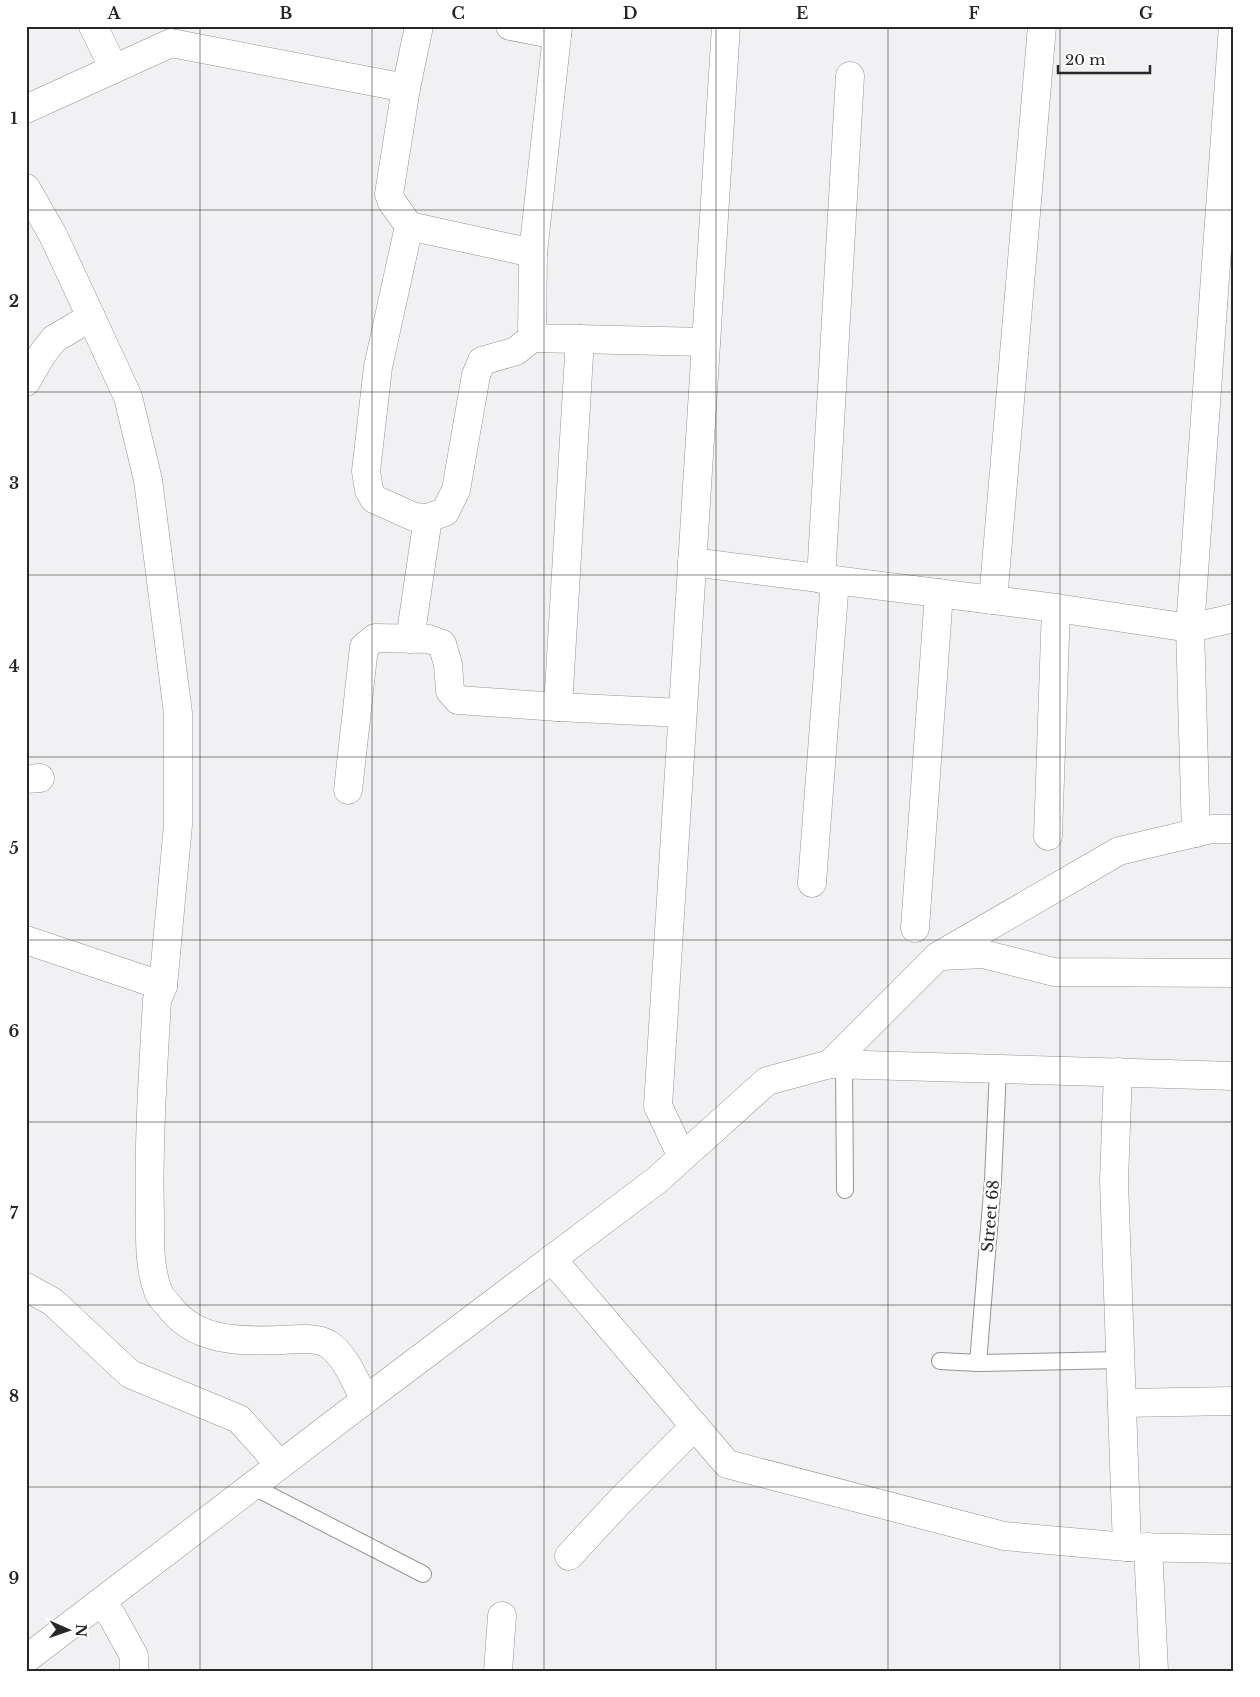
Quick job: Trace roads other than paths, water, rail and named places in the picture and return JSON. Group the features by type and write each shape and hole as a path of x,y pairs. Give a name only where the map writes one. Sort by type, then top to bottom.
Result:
{"street":[{"path":"93,26 114,69"},
{"path":"420,26 406,88 389,194 392,202 409,226 533,253"},
{"path":"510,26 557,31 533,253 532,338"},
{"path":"682,1157 658,1106 726,26"},
{"path":"993,600 1042,26"},
{"path":"1196,833 1190,628 1233,26"},
{"path":"26,109 171,43 406,88"},
{"path":"812,883 828,580 850,76"},
{"path":"26,188 53,235 128,397 148,480 178,712 178,825 163,986 157,1000 150,1118 151,1262 158,1292 173,1312 188,1326 207,1335 252,1340 306,1339 326,1343 339,1353 365,1400"},
{"path":"409,226 378,367 366,471 369,490 374,499 414,517 428,518 445,512 456,490 476,375 482,362 516,351 532,338 706,342"},
{"path":"26,382 43,353 54,339 91,316"},
{"path":"558,706 580,339"},
{"path":"410,639 428,518"},
{"path":"692,562 1056,608 1190,628 1234,618"},
{"path":"915,928 939,593"},
{"path":"1048,836 1056,608"},
{"path":"348,790 364,647 375,638 429,639 442,644 448,664 450,691 458,700 682,713"},
{"path":"837,1065 938,956 1119,851 1212,829 1234,829"},
{"path":"26,940 163,986"},
{"path":"938,956 983,954 1054,972 1234,973"},
{"path":"26,1659 657,1180 767,1081 837,1065 1234,1076"},
{"path":"1118,1072 1114,1181 1122,1403 1137,1547 1154,1671"},
{"path":"552,1259 727,1464 1004,1536 1137,1547 1234,1549"},
{"path":"26,1287 53,1302 130,1374 238,1419 280,1465"},
{"path":"1122,1403 1234,1401"},
{"path":"569,1556 619,1502 695,1426"},
{"path":"101,1602 112,1616 134,1656 134,1671"},
{"path":"498,1671 502,1616"}],"lane":[{"path":"837,1065 845,1190"},
{"name":"Street 68","path":"978,1363 993,1180 998,1069"},
{"path":"940,1361 978,1363 1120,1360"},
{"path":"252,1486 423,1574"}]}
